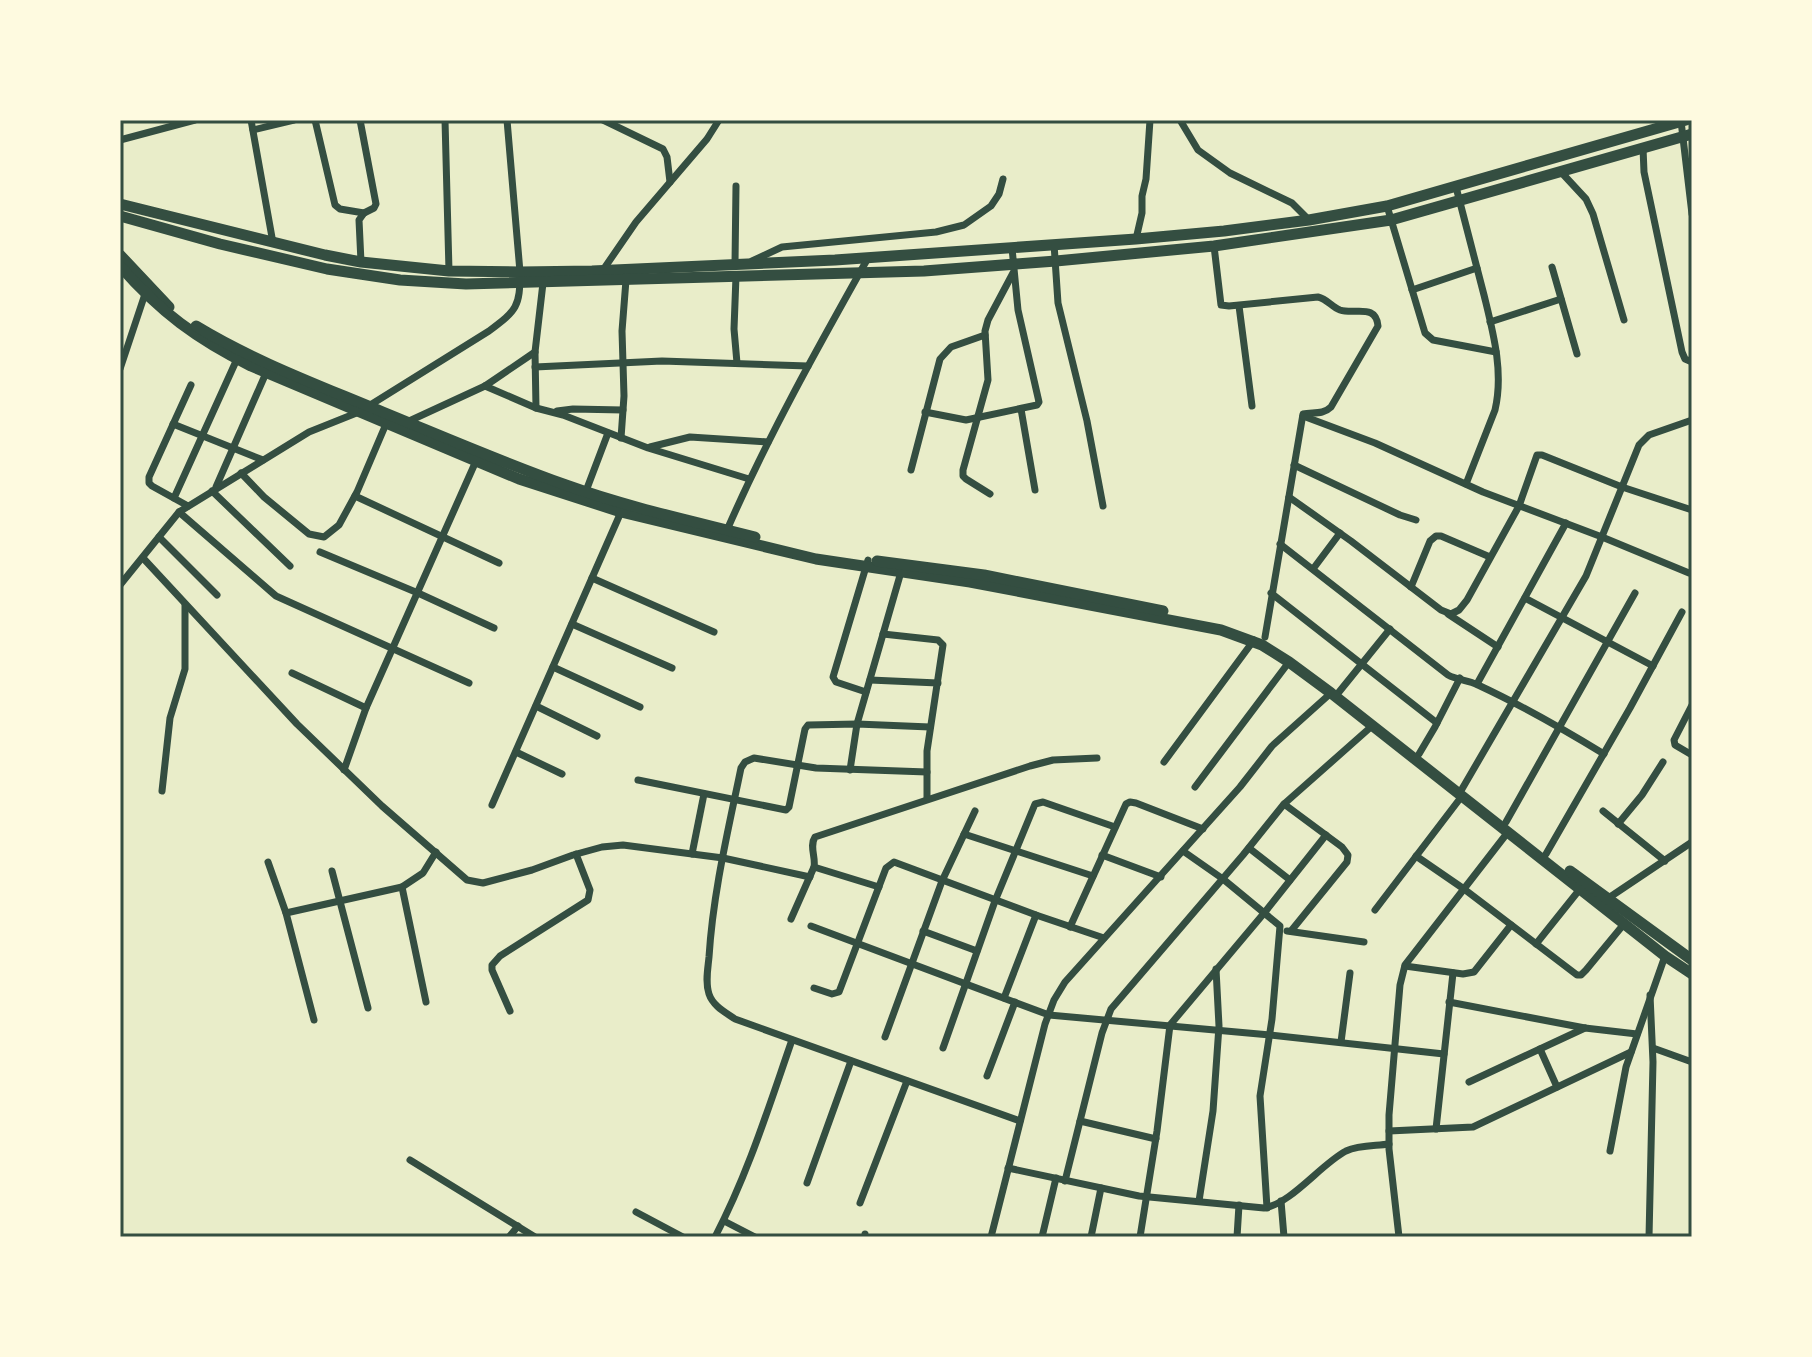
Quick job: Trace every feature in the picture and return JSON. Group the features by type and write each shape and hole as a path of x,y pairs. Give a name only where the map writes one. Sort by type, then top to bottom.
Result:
{"main road":[{"path":"120,204 361,262 520,277 543,283 626,280 815,261 1136,239 1309,220 1387,206 1684,121"},
{"path":"120,216 327,269 400,280 466,284 603,270 739,268 784,274 1013,268 1214,246 1391,220 1687,136"},
{"path":"120,255 165,303 190,323 227,345 363,409 386,424 519,479 621,512 803,553 970,573 1227,625 1290,654 1335,693"},
{"path":"120,266 176,322 219,350 266,373 407,422 506,463 586,491 770,545"},
{"path":"868,563 901,572 970,582 1259,639 1419,754 1462,792"},
{"path":"1355,708 1372,726 1462,792 1624,924 1692,974"},
{"path":"1507,827 1692,960"}],"street":[{"path":"120,140 195,120"},
{"path":"251,120 273,243"},
{"path":"253,130 294,120"},
{"path":"315,120 335,205 340,209 364,213"},
{"path":"360,120 376,204 359,220 361,262"},
{"path":"445,120 449,271"},
{"path":"120,585 179,512 309,432 363,409 508,317 520,297 520,277 507,120"},
{"path":"603,120 663,149 670,182"},
{"path":"603,270 636,222 707,139 719,120"},
{"path":"1136,239 1146,179 1150,120"},
{"path":"1180,120 1198,150 1230,173 1292,203 1309,220"},
{"path":"1684,121 1692,214"},
{"path":"1643,148 1644,172 1682,352 1685,359 1692,362"},
{"path":"1561,172 1586,199 1593,214 1624,320"},
{"path":"739,268 782,247 936,232 964,225 991,206 999,194 1003,179"},
{"path":"736,186 739,268 734,329 737,363"},
{"path":"1456,187 1490,322 1499,376 1498,397 1466,484"},
{"path":"1387,206 1428,337 1496,352"},
{"path":"1054,244 1061,322 1087,421 1103,506"},
{"path":"1164,762 1259,639 1271,593 1304,413 1320,413 1331,407 1378,326 1377,318 1365,311 1342,311 1318,297 1224,306 1220,302 1214,246"},
{"path":"925,412 966,420 1037,405 1040,398 1018,310 1009,248"},
{"path":"727,530 768,442 868,257"},
{"path":"1552,267 1577,354"},
{"path":"990,494 963,476 963,470 988,380 984,343 988,320 1013,268"},
{"path":"1412,290 1477,268"},
{"path":"621,438 626,280"},
{"path":"536,408 535,352 543,283"},
{"path":"120,369 145,294"},
{"path":"1490,322 1561,299"},
{"path":"1239,306 1252,406"},
{"path":"911,470 940,359 951,347 985,335"},
{"path":"407,422 485,386 535,352"},
{"path":"174,498 237,359"},
{"path":"535,367 662,361 808,366"},
{"path":"214,490 266,373"},
{"path":"188,506 152,486 149,477 191,385"},
{"path":"485,386 536,408 648,448 749,479"},
{"path":"1021,409 1035,490"},
{"path":"551,412 623,410"},
{"path":"1303,416 1689,573"},
{"path":"1375,910 1462,792 1586,576 1639,445 1649,435 1692,420"},
{"path":"173,424 263,460"},
{"path":"241,473 275,507 309,534 319,537 329,534 339,525 355,496 386,424"},
{"path":"586,491 608,433"},
{"path":"648,448 690,437 768,442"},
{"path":"1446,613 1459,610 1519,506 1535,458 1540,454 1622,487 1692,510"},
{"path":"344,770 366,708 476,461"},
{"path":"1294,465 1416,520"},
{"path":"214,490 290,566"},
{"path":"355,496 499,563"},
{"path":"1289,497 1446,613 1498,647"},
{"path":"179,512 276,596 469,683"},
{"path":"492,805 621,512"},
{"path":"1477,684 1566,523"},
{"path":"1313,569 1340,533"},
{"path":"1411,587 1430,541 1436,536 1490,557"},
{"path":"159,537 217,595"},
{"path":"1280,544 1448,675 1477,684 1514,702 1604,754"},
{"path":"320,552 494,628"},
{"path":"143,558 297,724 382,806 467,880 483,883 576,854 623,845 723,858 810,877"},
{"path":"866,692 836,682 833,677 868,563"},
{"path":"850,770 857,724 901,572"},
{"path":"592,578 714,632"},
{"path":"1271,593 1437,723"},
{"path":"1399,1237 1389,1131 1400,985 1405,966 1507,827 1635,593"},
{"path":"1525,598 1653,666"},
{"path":"162,791 170,718 185,669 185,605"},
{"path":"1546,854 1682,612"},
{"path":"572,624 672,668"},
{"path":"991,1237 1049,1015 1065,982 1240,787 1272,746 1335,693 1390,629"},
{"path":"883,634 941,642 943,650 930,727 927,799"},
{"path":"1195,787 1289,662"},
{"path":"553,667 640,707"},
{"path":"292,673 366,708"},
{"path":"1419,754 1460,678"},
{"path":"870,680 938,683"},
{"path":"1692,705 1674,740 1675,745 1692,755"},
{"path":"536,706 597,736"},
{"path":"638,780 788,809 808,725 930,727"},
{"path":"1065,1181 1106,1020 1119,997 1284,804 1372,726"},
{"path":"516,752 562,774"},
{"path":"927,772 816,768 762,758 748,759 741,768 711,930 709,995 735,1019 1020,1121"},
{"path":"791,919 814,867 812,845 815,837 1053,760 1097,758"},
{"path":"1618,824 1663,762"},
{"path":"692,854 704,794"},
{"path":"943,1048 1032,808 1038,802 1115,827"},
{"path":"1070,927 1123,809 1130,802 1203,829"},
{"path":"1284,804 1348,855 1347,862 1291,931"},
{"path":"885,1037 942,881 975,811"},
{"path":"1603,811 1665,861"},
{"path":"964,834 1093,876"},
{"path":"1140,1237 1170,1025 1326,835"},
{"path":"1607,899 1692,842"},
{"path":"1249,848 1290,880"},
{"path":"1183,851 1265,912 1281,930 1260,1096 1267,1208"},
{"path":"286,913 402,887 423,873 436,852"},
{"path":"510,1011 492,965 500,956 588,900 590,890 576,854"},
{"path":"1102,855 1161,877"},
{"path":"1416,856 1464,889 1573,974 1581,975 1624,924"},
{"path":"268,862 286,913 314,1020"},
{"path":"814,988 832,994 839,992 886,868 894,862 1104,938"},
{"path":"814,867 879,887"},
{"path":"332,871 368,1008"},
{"path":"402,887 426,1002"},
{"path":"1536,944 1580,889"},
{"path":"1004,998 1036,915"},
{"path":"1405,966 1463,974 1474,972 1511,925"},
{"path":"811,926 1049,1015 1444,1054"},
{"path":"1281,930 1364,942"},
{"path":"923,931 977,951"},
{"path":"1610,1151 1626,1067 1665,956"},
{"path":"1199,1201 1213,1111 1218,1030 1216,968"},
{"path":"1341,1042 1350,973"},
{"path":"1436,1129 1453,973"},
{"path":"1649,1237 1653,1048 1650,995"},
{"path":"987,1076 1015,1002"},
{"path":"1449,1002 1585,1028 1637,1034"},
{"path":"1469,1082 1585,1028"},
{"path":"715,1237 756,1142 792,1040"},
{"path":"1653,1048 1692,1062"},
{"path":"1540,1049 1557,1087"},
{"path":"1389,1131 1473,1127 1631,1052"},
{"path":"807,1183 851,1061"},
{"path":"860,1203 907,1081"},
{"path":"1080,1121 1156,1139"},
{"path":"1008,1168 1147,1196 1267,1208 1281,1201 1343,1153 1360,1147 1389,1144"},
{"path":"410,1160 535,1237"},
{"path":"1042,1237 1056,1178"},
{"path":"1091,1237 1101,1188"},
{"path":"1281,1201 1284,1237"},
{"path":"1237,1237 1239,1205"},
{"path":"636,1212 683,1237"},
{"path":"724,1221 755,1237"},
{"path":"509,1237 518,1226"}]}
